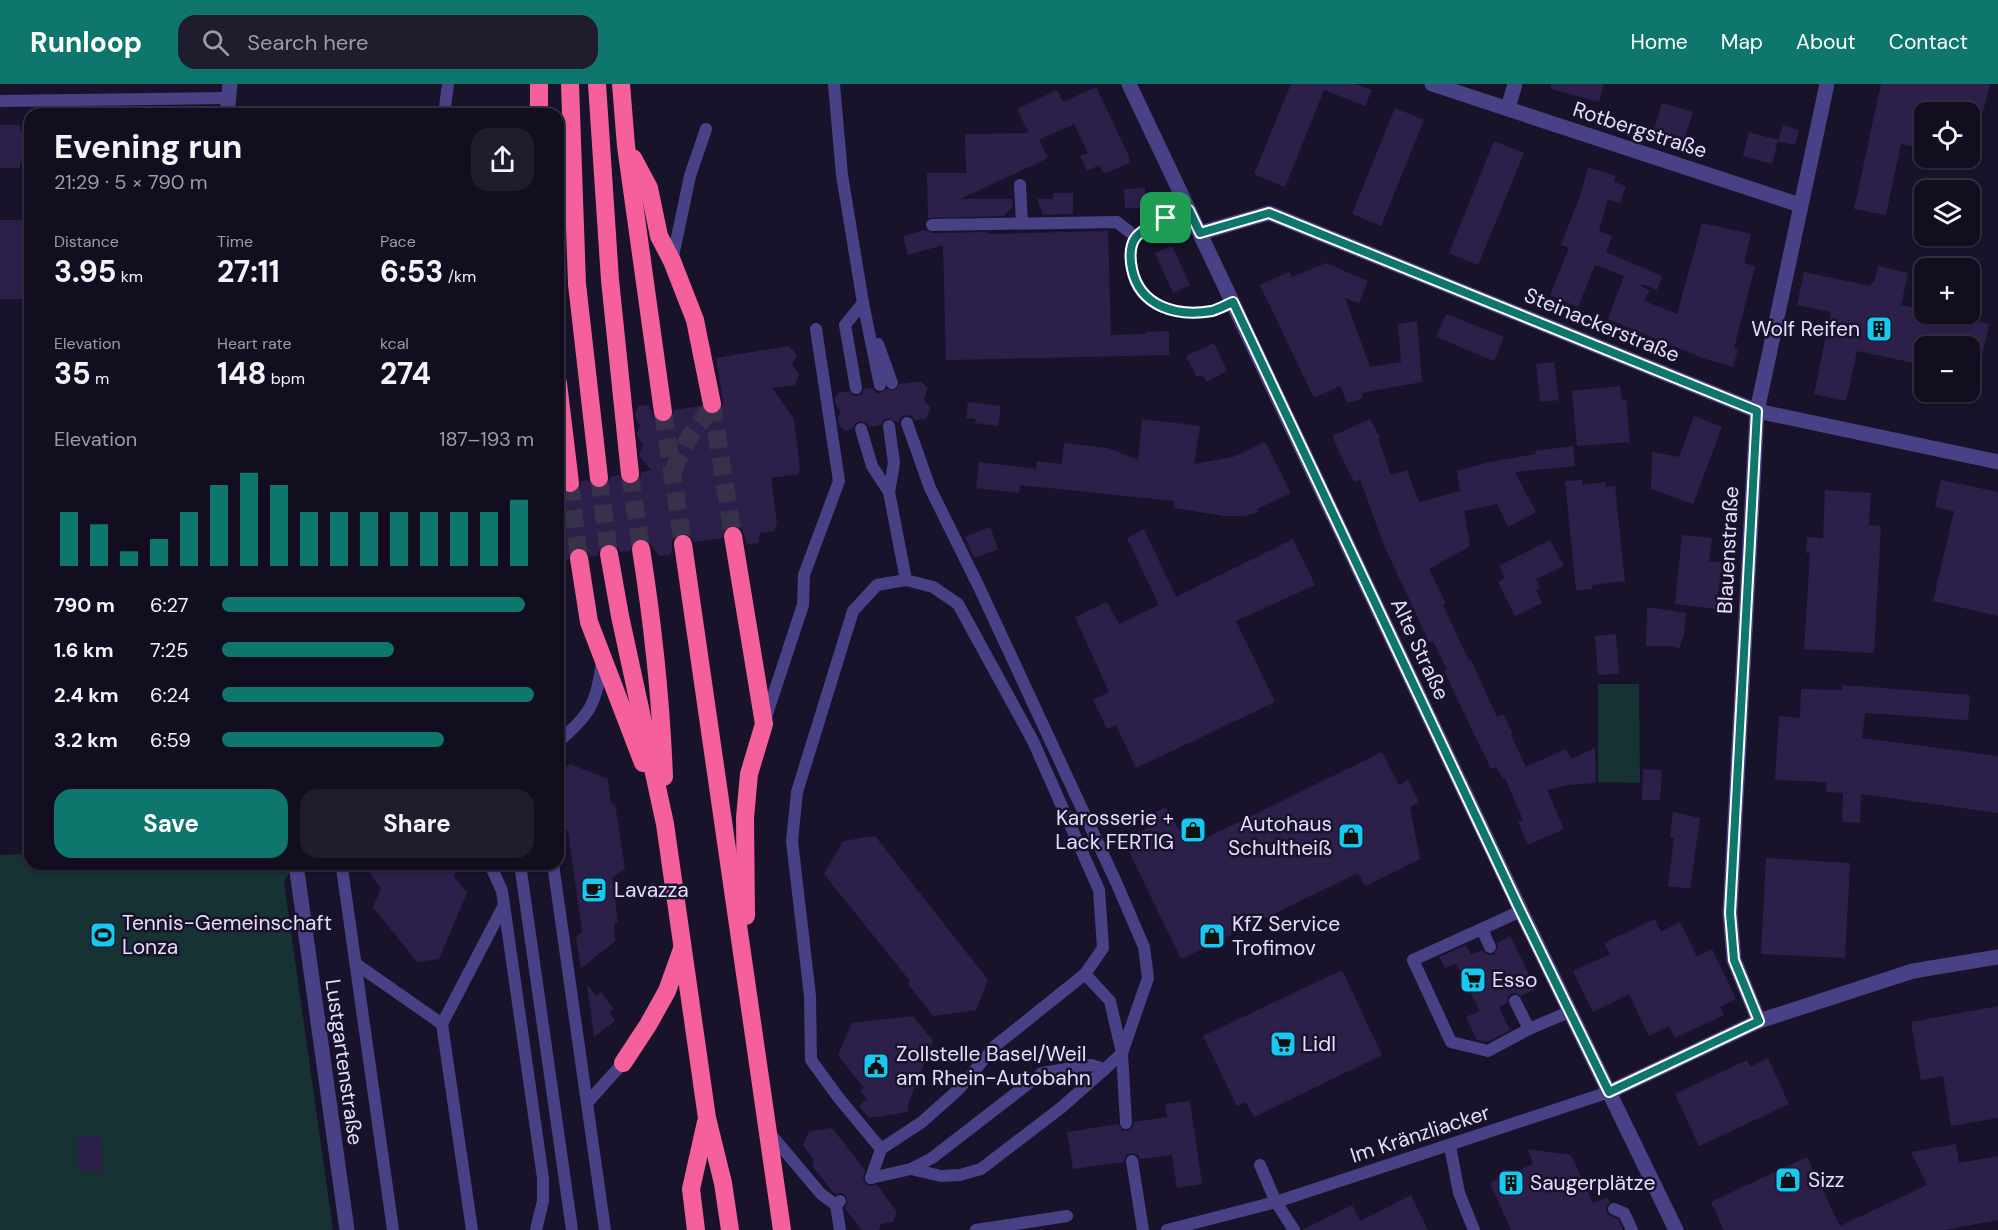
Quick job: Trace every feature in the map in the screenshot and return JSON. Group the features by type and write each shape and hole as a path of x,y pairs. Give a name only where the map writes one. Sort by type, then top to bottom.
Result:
{"highway":[{"path":"539,84 539,108"},
{"path":"570,84 577,284 598,478"},
{"path":"597,84 610,280 630,474"},
{"path":"621,84 626,146 663,412"},
{"path":"626,146 649,188 659,236 672,261 695,320 712,404"},
{"path":"564,433 570,483"},
{"path":"733,536 764,724 749,774 745,818 744,969"},
{"path":"683,544 782,1230"},
{"path":"641,549 650,607 662,738 665,824"},
{"path":"609,554 620,616 665,824 707,1118 723,1183 730,1230"},
{"path":"579,558 589,622 665,824"},
{"path":"623,1063 667,991 683,947"},
{"path":"696,1230 691,1188 707,1118"}],"street":[{"name":"Alte Straße","path":"1130,84 1521,912 1677,1230"},
{"name":"Rotbergstraße","path":"1432,84 1800,204"},
{"path":"1508,108 1515,84"},
{"name":"Blauenstraße","path":"1759,1021 1734,960 1730,913 1757,411 1827,84"},
{"path":"228,108 229,91"},
{"name":"Steinackerstraße","path":"1200,233 1269,213 1757,411 1998,462"},
{"name":"Lustgartenstraße","path":"297,870 346,1230"},
{"path":"1609,1092 1759,1021 1913,970 1998,957"}],"lane":[{"path":"445,108 448,84"},
{"path":"834,84 842,175 863,303 886,384"},
{"path":"0,101 229,91"},
{"path":"672,261 690,176 706,129"},
{"path":"1020,185 1022,223"},
{"path":"1189,210 1166,218 1136,237 1130,254 1138,289 1150,300 1178,313 1213,311 1233,302"},
{"path":"932,225 1117,222 1136,237"},
{"path":"856,388 845,325 863,303"},
{"path":"764,724 804,605 804,574 839,481 816,329"},
{"path":"907,423 930,488 1012,659 1144,947 1148,978 1122,1053 1062,1107 981,1169 960,1175 941,1176 911,1169"},
{"path":"888,492 894,462 889,426"},
{"path":"861,429 872,466 888,492 906,580"},
{"path":"881,1149 811,1060 810,996 792,841 797,792 853,611 877,585 906,580 933,587 958,604 1033,741 1100,890 1103,948 1086,974 995,1046 959,1089 922,1122 881,1149 871,1178 911,1169 932,1158 1042,1073 1090,1065 1105,1069"},
{"path":"564,737 582,722 588,712 599,683 603,657"},
{"path":"343,870 393,1230"},
{"path":"493,870 502,891"},
{"path":"501,870 502,891 543,1178 543,1201 536,1230"},
{"path":"521,870 572,1230"},
{"path":"554,870 604,1230"},
{"path":"472,1230 442,1024 504,905"},
{"path":"1521,912 1413,960 1451,1042 1488,1051 1528,1029 1569,1012"},
{"path":"1482,929 1491,947"},
{"path":"356,964 442,1024"},
{"path":"1086,974 1110,1001 1122,1053 1126,1123"},
{"path":"1515,1001 1528,1029"},
{"path":"587,1103 623,1063"},
{"name":"Im Kränzliacker","path":"1167,1230 1184,1228 1275,1202 1609,1092"},
{"path":"768,1131 821,1194 838,1203 840,1230"},
{"path":"1450,1146 1459,1193 1474,1230"},
{"path":"1132,1161 1143,1230"},
{"path":"1260,1165 1275,1202 1294,1230"},
{"path":"1614,1209 1624,1213 1632,1230"},
{"path":"976,1230 1067,1216"}],"green space":[{"path":"1598,684 1639,684 1640,783 1598,782"},
{"path":"24,854 24,870 291,870 284,882 333,1230 0,1230 0,855"}],"building":[{"path":"1291,84 1356,84 1372,90 1365,106 1324,90 1285,187 1254,174"},
{"path":"1551,84 1604,84 1599,102 1551,89"},
{"path":"1881,84 1990,84 1983,112 1980,112 1980,102 1914,102 1914,147 1901,144 1886,215 1854,209"},
{"path":"1096,87 1129,156 1129,163 1104,174 1099,165 1087,171 1080,156 1088,153 1074,124 1039,140 1048,158 960,199 1012,199 1013,206 1004,216 928,218 927,173 966,173 965,134 1029,133 1017,109 1057,90 1063,102"},
{"path":"1662,103 1693,112 1684,139 1680,138 1678,145 1652,136"},
{"path":"1395,108 1424,120 1381,226 1352,214"},
{"path":"0,125 20,125 20,130 24,130 24,162 20,162 20,168 0,168"},
{"path":"1783,125 1799,130 1795,145 1778,141"},
{"path":"1749,132 1778,140 1772,164 1743,156"},
{"path":"1494,141 1524,153 1478,265 1449,253"},
{"path":"1588,167 1615,176 1614,182 1626,186 1620,203 1608,199 1599,231 1612,236 1606,252 1662,276 1657,290 1642,284 1641,286 1649,290 1644,301 1677,314 1702,223 1751,234 1744,263 1755,266 1734,348 1738,349 1733,367 1705,359 1608,319 1624,276 1595,265 1578,307 1550,295 1569,248 1561,245 1580,196"},
{"path":"1145,188 1145,208 1125,208 1124,189"},
{"path":"1053,193 1073,193 1073,214 1043,215 1037,199 1053,199"},
{"path":"0,220 24,220 24,299 0,299"},
{"path":"925,230 932,233 988,232 986,234 1108,231 1111,335 1169,331 1169,355 946,360 943,245 908,255 903,236"},
{"path":"1172,246 1190,285 1173,293 1155,253"},
{"path":"1326,263 1368,281 1359,303 1345,298 1370,367 1401,362 1398,324 1417,321 1422,382 1361,393 1363,397 1354,402 1347,402 1340,386 1314,398 1260,285 1289,272 1292,277"},
{"path":"1878,266 1908,273 1901,305 1914,308 1914,324 1980,324 1980,322 1989,324 1980,365 1980,336 1914,336 1914,363 1857,351 1846,401 1814,394 1831,312 1797,305 1804,272 1871,286 1872,282 1874,283"},
{"path":"1446,314 1504,337 1494,361 1436,337"},
{"path":"1214,343 1227,371 1206,382 1203,375 1197,377 1186,356"},
{"path":"789,346 797,355 792,365 799,374 795,385 772,388 794,419 800,468 798,474 771,478 777,523 774,531 760,533 758,543 747,544 742,529 732,525 725,528 722,538 694,542 688,534 677,535 672,540 670,555 659,556 649,542 640,538 634,541 630,551 620,552 617,546 608,543 601,546 598,555 590,557 587,551 578,547 572,550 568,560 564,560 564,492 572,494 580,488 581,481 588,480 594,488 601,489 609,483 610,477 619,475 625,484 632,485 640,479 641,472 651,470 639,456 643,444 637,433 640,426 635,414 638,406 648,405 655,419 664,423 670,420 674,410 701,406 708,414 715,415 720,412 723,402 716,358"},
{"path":"1554,362 1559,400 1540,402 1536,364"},
{"path":"921,381 927,388 924,400 931,408 926,419 915,420 912,416 905,415 900,418 899,423 887,418 881,425 869,427 866,423 859,421 853,429 844,431 839,425 838,417 841,411 835,399 838,393 849,391 857,396 862,394 864,389 872,388 877,393 881,393 887,389 895,390 900,384"},
{"path":"1620,386 1622,400 1626,399 1630,442 1577,446 1572,391"},
{"path":"968,402 1001,406 998,426 975,423 976,419 966,418"},
{"path":"1694,416 1722,427 1693,504 1651,489 1652,452 1679,457"},
{"path":"1142,419 1200,426 1194,464 1233,457 1265,442 1291,493 1257,509 1259,512 1245,516 1224,516 1174,508 1174,501 1020,485 1019,493 976,488 979,462 1036,469 1037,461 1062,464 1064,443 1108,448 1138,460"},
{"path":"1370,419 1380,438 1378,439 1391,475 1407,470 1419,502 1460,491 1457,471 1490,462 1536,454 1535,451 1573,446 1575,466 1515,472 1536,512 1508,527 1497,504 1464,511 1470,546 1429,569 1469,661 1471,660 1497,717 1503,714 1526,767 1566,749 1571,759 1595,748 1596,783 1568,785 1547,790 1564,829 1528,845 1518,822 1523,820 1505,778 1503,779 1496,767 1491,769 1444,671 1447,670 1433,641 1429,642 1383,543 1360,479 1354,482 1334,441 1333,436"},
{"path":"1582,480 1582,485 1605,482 1606,487 1615,486 1625,581 1592,585 1592,589 1576,590 1565,481"},
{"path":"1941,480 1998,492 1998,616 1933,601 1954,511 1935,507"},
{"path":"1825,490 1871,493 1869,525 1881,526 1874,653 1804,649 1810,553 1806,553 1807,537 1823,538"},
{"path":"990,527 998,549 974,558 965,537"},
{"path":"1144,529 1176,597 1293,539 1315,585 1236,621 1275,702 1136,768 1116,725 1107,729 1093,700 1109,692 1075,617 1107,602 1119,624 1159,605 1127,538"},
{"path":"1682,535 1712,538 1709,561 1722,563 1716,609 1675,604"},
{"path":"1550,540 1564,566 1536,579 1540,588 1536,590 1542,603 1515,616 1498,582 1505,578 1499,566"},
{"path":"1647,607 1686,613 1684,634 1679,649 1671,646 1646,646"},
{"path":"1616,634 1619,674 1598,675 1595,636"},
{"path":"1843,685 1970,695 1968,720 1865,713 1862,738 1998,756 1998,813 1861,794 1860,823 1842,822 1843,793 1826,792 1827,782 1775,780 1779,716 1800,718 1801,689 1842,690"},
{"path":"1382,752 1399,785 1408,780 1419,802 1410,807 1420,859 1365,886 1358,873 1181,959 1123,839 1154,825 1149,815 1166,807 1179,830 1198,821 1206,838"},
{"path":"570,764 608,779 611,803 615,804 625,869 612,878 618,921 614,924 615,941 581,968 576,938 582,931 568,831 564,829 564,769"},
{"path":"1643,769 1662,770 1660,800 1642,800"},
{"path":"1673,812 1700,818 1690,889 1668,886 1674,838 1670,837"},
{"path":"875,836 988,980 976,1010 933,1016 908,984 910,981 824,874 843,841"},
{"path":"1766,858 1850,863 1845,958 1761,954"},
{"path":"368,870 457,870 454,877 467,893 439,959 417,962 373,907 381,888"},
{"path":"1655,919 1661,932 1680,922 1697,957 1712,949 1736,999 1720,1007 1724,1015 1675,1038 1669,1026 1649,1036 1629,994 1593,1012 1573,971 1610,954 1604,943"},
{"path":"1510,936 1536,989 1521,996 1512,993 1507,1003 1499,1007 1510,1030 1487,1042 1477,1040 1466,1017 1480,1011 1456,963 1445,968 1439,957 1466,945 1471,955 1482,950 1486,954 1493,955 1498,948 1497,943"},
{"name":"Lidl","path":"1342,970 1382,1055 1254,1117 1246,1102 1237,1106 1203,1036"},
{"path":"587,984 596,996 601,992 614,1009 609,1012 615,1021 594,1037"},
{"path":"1998,1006 1998,1118 1951,1126 1943,1076 1921,1080 1911,1022"},
{"path":"913,1016 933,1041 908,1104 908,1112 869,1118 859,1106 867,1099 860,1091 864,1088 838,1055 852,1023"},
{"path":"1768,1058 1789,1104 1699,1146 1675,1094 1747,1060 1750,1067"},
{"path":"1190,1101 1202,1184 1177,1188 1172,1155 1140,1159 1138,1155 1131,1153 1126,1155 1124,1162 1073,1169 1067,1132 1118,1124 1122,1130 1127,1131 1133,1127 1134,1122 1167,1117 1165,1104"},
{"path":"832,1128 865,1170 863,1179 865,1183 869,1186 877,1185 897,1212 893,1222 881,1224 879,1230 862,1230 845,1208 848,1203 846,1196 842,1193 835,1194 812,1166 814,1160 803,1145 809,1131"},
{"path":"101,1136 102,1171 78,1171 78,1137"},
{"path":"1956,1144 1959,1163 1998,1156 1998,1220 1944,1230 1724,1230 1711,1202 1807,1157 1840,1226 1927,1185 1911,1152"},
{"path":"1528,1149 1571,1155 1593,1203 1608,1197 1610,1202 1606,1207 1607,1214 1618,1219 1623,1230 1511,1230 1490,1183 1533,1164"},
{"path":"1411,1195 1428,1230 1302,1230 1352,1205 1360,1221"}],"tunnel":[{"path":"712,404 733,536"},
{"path":"674,471 685,445 713,407"},
{"path":"663,412 683,544"},
{"path":"630,474 641,549"},
{"path":"599,478 609,554"},
{"path":"570,483 579,558"}],"place":[{"name":"Wolf Reifen","path":"1879,329"},
{"name":"Karosserie + Lack FERTIG","path":"1193,830"},
{"name":"Autohaus Schultheiß","path":"1351,836"},
{"name":"Lavazza","path":"594,890"},
{"name":"Tennis-Gemeinschaft Lonza","path":"103,935"},
{"name":"KfZ Service Trofimov","path":"1212,936"},
{"name":"Esso","path":"1473,980"},
{"name":"Lidl","path":"1283,1044"},
{"name":"Zollstelle Basel/Weil am Rhein-Autobahn","path":"876,1066"},
{"name":"Sizz","path":"1788,1180"},
{"name":"Saugerplätze","path":"1511,1183"}],"route":[{"path":"1189,210 1200,233 1269,213 1757,411 1730,913 1734,960 1759,1021 1609,1092 1521,912 1233,302 1213,311 1178,313 1150,300 1138,289 1130,254 1136,237 1166,218 1189,210"}]}
